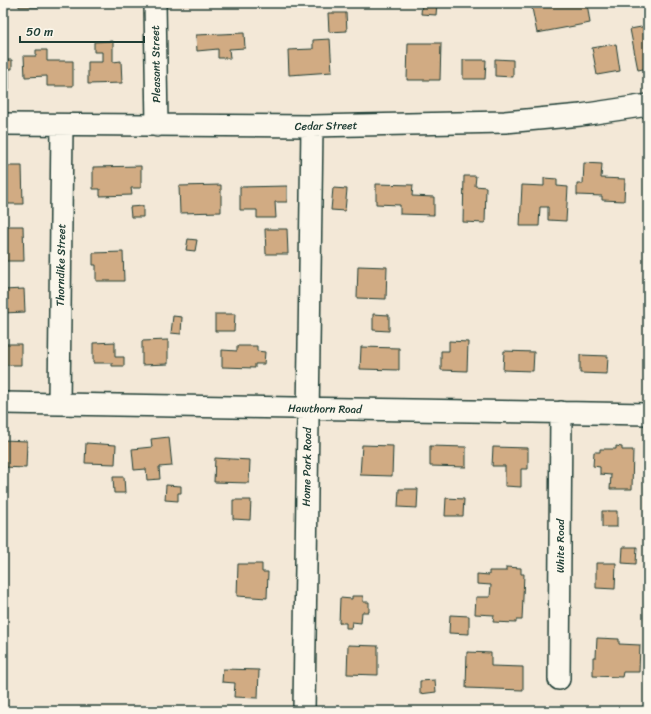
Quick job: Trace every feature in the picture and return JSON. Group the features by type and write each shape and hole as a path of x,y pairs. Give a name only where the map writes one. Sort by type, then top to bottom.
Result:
{"street":[{"name":"Pleasant Street","path":"155,3 157,126"},
{"name":"Cedar Street","path":"3,124 312,126 505,122 581,115 648,105"},
{"name":"Thorndike Street","path":"60,404 62,125"},
{"name":"Home Park Road","path":"304,711 312,126"},
{"name":"Hawthorn Road","path":"3,403 648,414"},
{"name":"White Road","path":"559,679 561,412"}],"building":[{"path":"19,3 38,3 38,7 19,7"},
{"path":"422,3 437,3 436,15 421,14"},
{"path":"531,3 587,3 590,23 537,33"},
{"path":"328,13 346,13 347,31 329,32"},
{"path":"647,26 648,68 638,70 630,29"},
{"path":"244,33 245,48 229,49 230,58 218,58 218,49 197,51 196,35"},
{"path":"330,39 332,72 289,75 288,50 313,49 313,40"},
{"path":"113,41 113,62 121,61 122,83 88,84 88,62 102,62 102,52 94,52 94,42"},
{"path":"408,43 441,43 440,80 407,80"},
{"path":"616,44 620,71 597,75 592,48"},
{"path":"36,50 47,50 47,61 73,61 73,86 47,86 47,76 25,77 24,56 36,56"},
{"path":"495,59 513,60 513,77 495,76"},
{"path":"3,60 12,60 12,69 9,69 9,90 3,90"},
{"path":"463,60 486,60 485,79 463,79"},
{"path":"584,163 602,164 601,178 625,179 624,201 602,200 602,196 577,195 577,184 583,184"},
{"path":"3,166 22,166 23,204 3,204"},
{"path":"141,166 141,188 131,188 132,195 100,196 100,189 93,189 93,167"},
{"path":"464,176 476,176 475,186 486,187 485,223 463,222"},
{"path":"544,178 557,179 557,186 568,187 566,221 548,220 548,207 540,207 539,226 520,226 522,185 544,186"},
{"path":"376,184 413,185 412,196 434,197 434,215 400,214 400,205 376,204"},
{"path":"221,185 221,212 180,213 179,186"},
{"path":"287,186 287,202 275,202 276,218 257,218 257,210 240,210 240,187"},
{"path":"333,188 347,189 345,211 331,210"},
{"path":"143,206 143,217 131,217 130,207"},
{"path":"3,226 23,226 24,261 3,261"},
{"path":"265,229 287,229 288,254 266,254"},
{"path":"188,239 197,240 195,251 186,250"},
{"path":"123,252 124,281 96,281 96,265 93,265 93,253"},
{"path":"358,266 387,267 386,299 357,298"},
{"path":"24,289 25,312 3,313 3,290"},
{"path":"215,314 235,314 234,331 215,331"},
{"path":"373,314 389,315 389,331 373,330"},
{"path":"173,316 182,317 181,334 171,333"},
{"path":"168,340 168,364 142,365 142,341"},
{"path":"449,341 468,342 467,371 441,370 441,351 449,351"},
{"path":"115,342 115,357 124,357 124,366 112,366 112,363 93,363 93,343"},
{"path":"3,344 21,344 21,365 3,365"},
{"path":"237,346 257,346 257,351 265,352 264,364 255,364 255,368 222,367 222,350 237,351"},
{"path":"361,347 399,348 399,370 360,369"},
{"path":"504,351 534,352 533,371 503,370"},
{"path":"580,355 608,356 607,374 580,373"},
{"path":"169,437 172,466 159,467 160,479 147,480 146,469 134,470 132,449 152,447 151,439"},
{"path":"3,440 27,441 26,468 3,467"},
{"path":"86,443 116,445 115,464 85,463"},
{"path":"362,445 393,446 392,476 360,475"},
{"path":"430,446 466,447 466,467 430,466"},
{"path":"616,446 622,447 622,450 633,450 632,489 610,489 611,475 600,474 600,467 593,466 594,452 600,452 600,449 616,449"},
{"path":"493,447 528,448 528,469 521,469 521,487 505,486 505,466 492,466"},
{"path":"215,458 250,460 249,483 214,482"},
{"path":"113,477 124,477 125,493 114,493"},
{"path":"166,485 181,486 181,493 178,493 178,501 165,500"},
{"path":"399,489 418,489 417,508 398,507"},
{"path":"446,498 464,499 463,516 445,516"},
{"path":"233,500 251,500 250,520 233,519"},
{"path":"602,511 617,511 617,527 602,527"},
{"path":"623,547 637,547 636,564 622,563"},
{"path":"596,563 616,563 615,589 596,588"},
{"path":"238,564 262,564 262,572 268,572 267,598 237,596"},
{"path":"506,567 521,568 521,574 524,574 522,620 516,620 516,623 493,622 494,615 475,614 476,597 490,597 491,585 477,584 477,574 489,575 489,571 506,571"},
{"path":"352,596 363,596 363,602 369,602 369,612 362,612 361,623 352,622 351,628 346,628 346,623 339,623 340,598 352,599"},
{"path":"450,615 469,616 469,634 449,633"},
{"path":"597,638 619,639 619,644 640,645 639,672 623,672 622,677 593,676 593,657 596,657"},
{"path":"348,645 378,646 378,675 347,674"},
{"path":"467,652 491,653 491,666 523,667 523,690 466,688"},
{"path":"223,669 259,670 258,698 234,697 235,683 222,682"},
{"path":"435,680 436,692 420,694 420,681"},
{"path":"334,707 352,707 351,711 334,711"}]}
